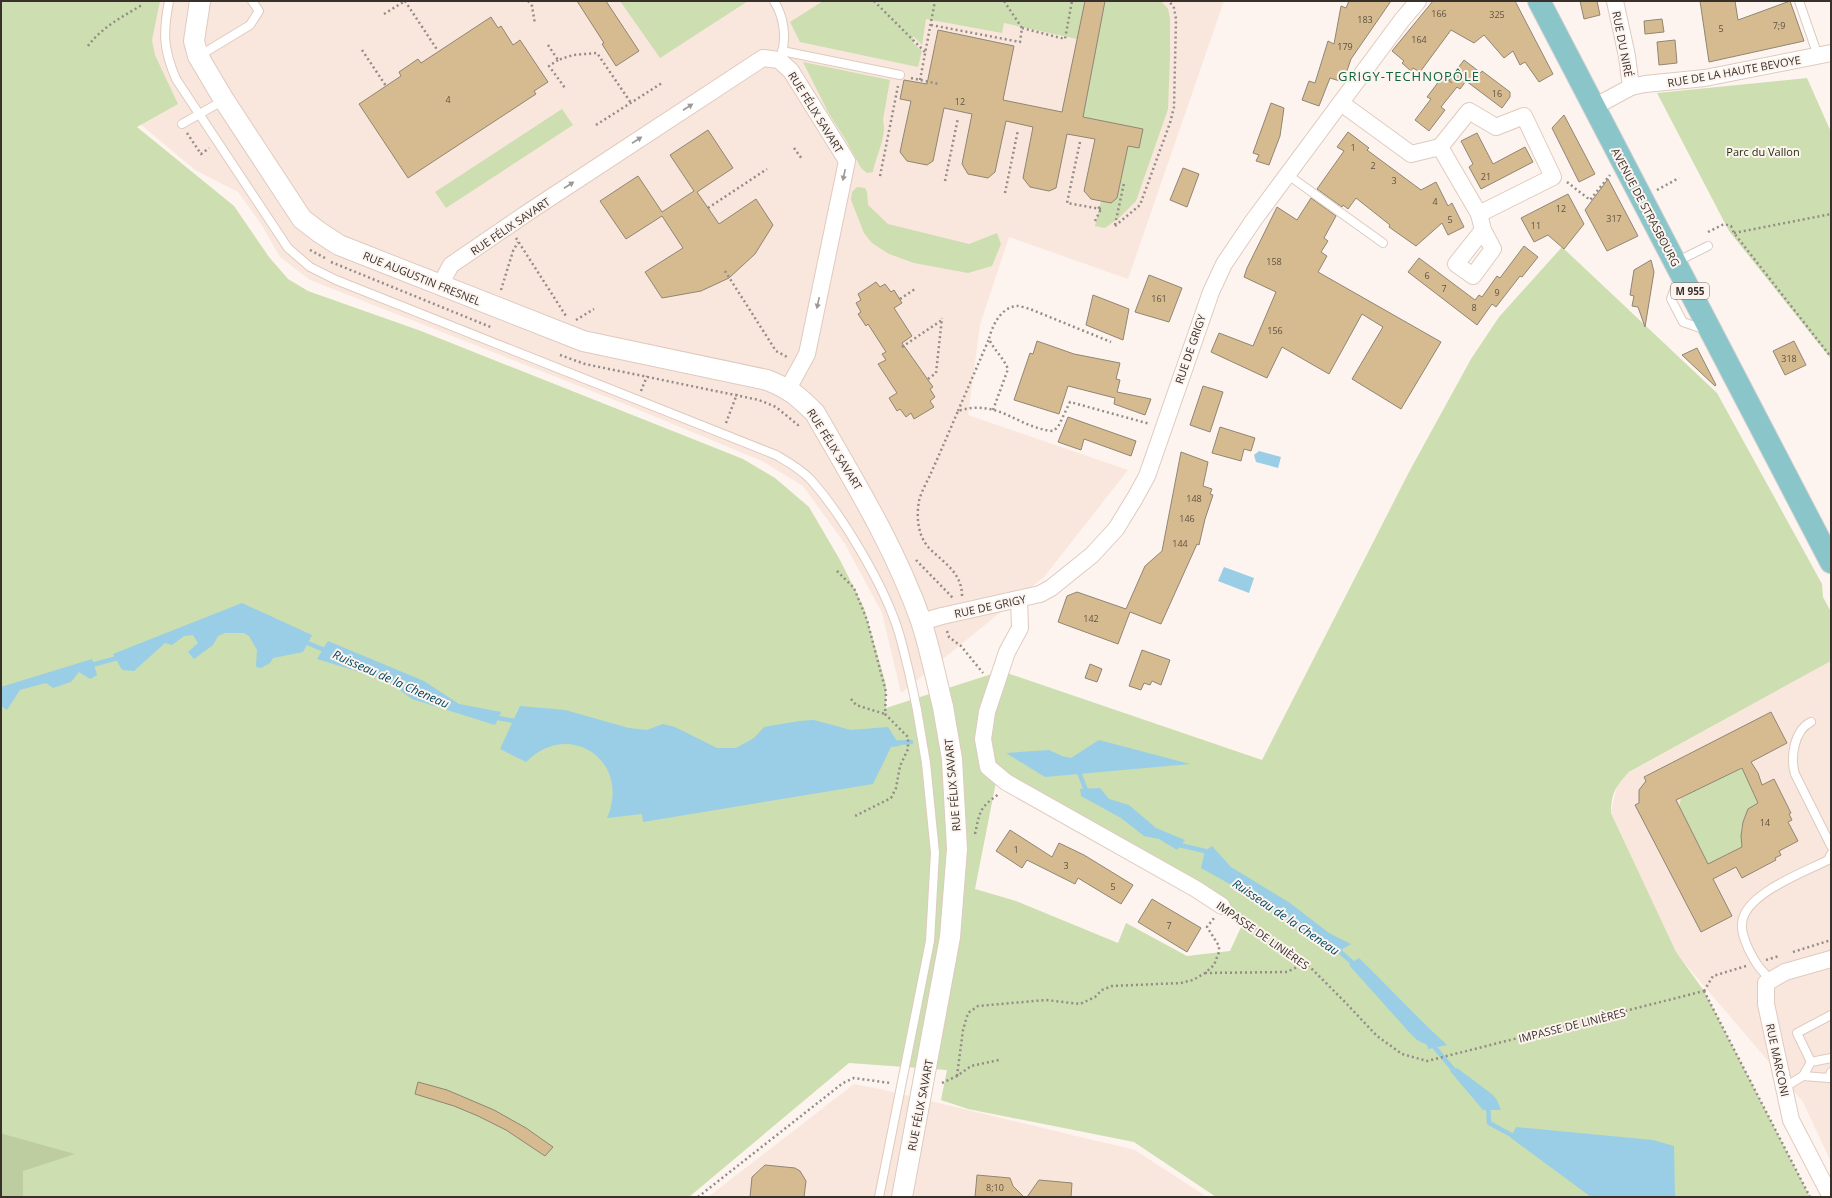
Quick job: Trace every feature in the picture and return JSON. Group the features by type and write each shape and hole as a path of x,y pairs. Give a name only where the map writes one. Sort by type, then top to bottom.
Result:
{"main road":[{"name":"AVENUE DE STRASBOURG","path":"1539,1 1624,167 1678,267 1831,562"}],"street":[{"name":"RUE AUGUSTIN FRESNEL","path":"200,1 194,41 198,56 224,100 302,219 318,232 339,245 495,307 568,329 583,341 767,380 788,389"},
{"name":"RUE DE GRIGY","path":"921,622 965,610 1019,600 1040,594 1051,588 1092,555 1116,529 1147,476 1211,292 1224,264 1402,20 1418,1"},
{"name":"RUE DU NIRÉ","path":"1615,1 1627,56 1631,87"},
{"name":"RUE DE LA HAUTE BEVOYE","path":"1594,107 1631,87 1645,84 1705,78 1824,54"},
{"name":"RUE FÉLIX SAVART","path":"440,285 451,265 763,58 781,56 847,161 807,354 788,389 815,413 873,512 898,565 921,622 943,707 952,760 957,849 950,937 902,1197"},
{"path":"1341,103 1411,154 1440,147 1470,111 1496,128 1524,116 1553,177 1479,214"},
{"path":"1440,147 1479,214 1483,230"},
{"name":"IMPASSE DE LINIÈRES","path":"1019,600 1020,628 1007,652 987,712 983,739 988,767 1006,782 1196,889 1222,906"},
{"path":"1771,980 1785,972 1831,959"},
{"name":"RUE MARCONI","path":"1771,980 1766,983 1766,1004 1791,1120 1831,1197"}],"lane":[{"path":"169,1 164,28 164,45 168,62 176,79 288,248 310,267 343,283 776,455 794,465 810,479 838,516 861,553 885,599 898,632 917,710 926,763 935,853 930,941 879,1197"},
{"path":"198,56 250,25 259,11 252,1"},
{"path":"774,1 778,8 785,37 781,56 900,75"},
{"path":"1799,1 1824,54"},
{"path":"182,124 224,100"},
{"path":"1288,175 1383,242"},
{"path":"1678,267 1708,246"},
{"path":"1811,722 1805,725 1799,734 1793,754 1792,765 1795,774 1831,846"},
{"path":"1771,980 1757,967 1743,936 1742,923 1746,910 1758,897 1828,860 1831,854"},
{"path":"1811,1062 1797,1033 1831,1015"},
{"path":"1785,1087 1803,1076 1811,1062 1831,1058"},
{"path":"1803,1076 1829,1078 1831,1072"}],"path":[{"path":"384,14 405,1 438,51"},
{"path":"528,1 532,6 535,24"},
{"path":"874,1 926,52"},
{"path":"920,80 935,1"},
{"path":"931,25 1020,42 1022,28 1004,1"},
{"path":"1022,28 1064,38 1072,1"},
{"path":"1124,183 1115,226 1140,205 1174,108 1176,19 1174,8 1169,1"},
{"path":"88,46 108,25 142,5"},
{"path":"548,45 558,60"},
{"path":"362,50 386,86"},
{"path":"565,88 549,66 558,60 573,55 596,54 631,103"},
{"path":"880,176 900,75 939,84"},
{"path":"596,125 662,83"},
{"path":"945,181 958,118"},
{"path":"182,124 201,154 217,143"},
{"path":"1005,193 1018,130"},
{"path":"1080,142 1067,202 1101,209"},
{"path":"794,148 802,159"},
{"path":"1551,174 1563,178 1590,200 1607,177 1624,167"},
{"path":"708,208 767,169"},
{"path":"1641,198 1679,178"},
{"path":"1094,221 1101,209"},
{"path":"1734,233 1831,214"},
{"path":"1708,232 1724,224 1731,226 1734,233 1831,357"},
{"path":"509,226 568,329"},
{"path":"495,307 513,251 518,242"},
{"path":"725,271 776,351 802,365"},
{"path":"900,299 914,289"},
{"path":"965,610 962,586 957,574 945,561 930,549 922,536 918,521 920,500 989,339 991,330 1001,314 1009,308 1017,306 1030,309 1111,342"},
{"path":"558,354 568,329 594,308"},
{"path":"902,347 942,319 936,373 928,379"},
{"path":"989,339 992,346 1004,359 1008,369 993,410"},
{"path":"722,434 737,394 741,374"},
{"path":"958,411 982,407 1042,430 1053,431 1058,427 1070,402 1163,428"},
{"path":"914,557 965,610"},
{"path":"837,571 854,588 867,620 886,692 885,714"},
{"path":"942,616 949,637 961,646 981,668 994,690"},
{"path":"851,699 856,705 885,714 908,737 908,749 900,766 896,788 891,798 854,816"},
{"path":"974,840 980,812 985,804 1001,792 1006,782"},
{"path":"957,1076 963,1030 968,1013 978,1006 1046,1000 1080,1004 1095,997 1102,990 1112,986 1193,980 1205,973 1214,965 1219,952 1219,946 1207,927 1222,906"},
{"name":"IMPASSE DE LINIÈRES","path":"1222,906 1306,963 1377,1036 1402,1054 1427,1061 1452,1056 1704,991 1810,1197"},
{"path":"1205,973 1287,972 1306,963"},
{"path":"940,1086 943,1081 957,1076 971,1066 999,1060"},
{"path":"698,1197 843,1083 854,1078 902,1084"}],"shaded area":[{"path":"1,1 1224,1 1128,279 1009,237 980,325 968,415 1128,470 1044,577 901,693 882,613 845,544 803,486 762,461 627,405 310,280 280,257 261,224 238,192 195,170 1,8"},
{"path":"1831,661 1831,1162 1803,1102 1675,952 1611,812 1617,785 1628,773"},
{"path":"854,1084 1135,1150 1207,1197 708,1197"}],"green space":[{"path":"1,1 160,1 152,40 155,55 178,104 137,127 234,206 269,257 288,279 308,291 421,331 743,459 775,478 809,507 840,560 864,608 886,685 886,708 1001,671 1262,760 1409,472 1471,359 1499,317 1562,247 1717,393 1822,584 1823,597 1831,612 1831,661 1629,772 1615,790 1612,800 1611,813 1676,952 1704,991 1810,1197 1216,1197 1134,1142 968,1109 941,1100 947,1070 849,1063 689,1197 1,1197","holes":["996,782 1193,891 1243,923 1230,951 1187,956 1126,923 1118,943 1016,901 975,889"]},
{"path":"620,1 748,1 660,58"},
{"path":"823,1 1085,1 1077,39 1004,23 1002,33 926,19 922,45 913,36 913,43 922,51 918,67 800,42 790,22"},
{"path":"1105,1 1161,1 1168,9 1170,18 1170,56 1168,109 1136,201 1120,217 1105,228 1095,226 1101,201 1110,203 1113,199 1117,199 1126,157 1125,146 1139,148 1143,129 1083,117"},
{"path":"803,62 890,80 883,120 884,133 873,172 867,173 861,168 828,112"},
{"name":"Parc du Vallon","path":"1807,78 1831,132 1831,359 1729,231 1657,93"},
{"path":"562,109 573,125 446,208 435,192"},
{"path":"857,187 865,188 867,192 868,205 888,224 969,244 997,233 1001,244 992,266 968,273 914,263 889,254 872,243 864,233 851,200 852,192"},
{"path":"1742,768 1758,803 1748,812 1743,822 1741,834 1742,847 1708,864 1679,807 1681,798"},
{"path":"1,1132 3,1134 75,1154 23,1171 23,1197 1,1197"}],"water":[{"path":"1259,451 1281,457 1278,468 1256,462 1254,455"},
{"path":"1224,567 1254,578 1249,593 1218,581"},
{"path":"242,603 312,635 303,652 273,658 270,663 261,668 256,667 257,650 249,636 244,633 225,633 218,636 213,645 194,659 188,652 198,643 193,635 184,636 172,645 165,643 134,671 122,670 113,654"},
{"path":"328,641 424,681 459,704 501,712 495,725 412,699 386,680 317,659"},
{"path":"92,659 97,675 90,679 79,672 71,682 53,688 46,683 20,690 7,710 1,706 1,687"},
{"path":"520,706 565,710 629,728 647,730 663,724 675,727 717,748 736,748 754,738 764,727 814,720 851,730 888,727 900,746 891,747 873,784 643,822 642,814 607,818 612,797 611,779 604,764 592,752 577,745 560,744 543,749 526,762 500,749"},
{"path":"1099,740 1190,764 1045,777 1006,753 1049,750 1071,758"},
{"path":"1100,788 1109,799 1129,805 1156,828 1185,840 1177,850 1159,839 1144,836 1121,818 1081,796 1080,789"},
{"path":"1212,846 1231,867 1290,903 1329,933 1351,944 1331,956 1322,944 1312,937 1303,934 1273,908 1201,868 1205,851"},
{"path":"1359,958 1447,1045 1428,1049 1427,1045 1417,1040 1349,965"},
{"path":"1457,1068 1493,1095 1501,1110 1483,1110 1450,1071"},
{"path":"1516,1127 1653,1140 1674,1146 1675,1197 1591,1197 1511,1138"}],"building":[{"path":"577,1 606,1 639,51 616,66 602,44 604,43"},
{"path":"1085,1 1105,1 1083,117 1143,129 1139,148 1128,146 1117,198 1111,203 1091,199 1084,191 1095,139 1067,134 1056,188 1049,191 1030,187 1023,178 1033,127 1006,121 995,172 988,178 968,174 962,164 972,114 944,108 933,161 927,165 907,161 900,152 911,101 900,99 904,80 927,84 938,30 1014,46 1003,100 1062,112"},
{"path":"1349,1 1391,1 1351,59 1343,82 1330,78 1319,106 1302,100 1309,81 1315,83 1328,41 1334,44 1341,6 1346,8"},
{"path":"1433,1 1515,1 1553,74 1539,82 1525,62 1520,65 1513,51 1504,58 1484,35 1474,43 1451,30 1420,72 1413,68 1411,71 1402,63 1404,61 1392,51"},
{"path":"1580,1 1597,1 1600,15 1584,19"},
{"path":"1700,1 1735,1 1738,20 1790,1 1804,41 1709,62"},
{"path":"491,17 498,28 501,26 513,45 520,40 548,82 534,91 536,94 408,178 359,104 401,76 399,72 418,59 421,63"},
{"path":"1662,19 1664,32 1645,34 1644,21"},
{"path":"1675,40 1677,63 1659,65 1657,42"},
{"path":"1464,60 1481,73 1482,71 1510,92 1510,97 1502,108 1466,81 1460,89 1457,87 1441,107 1445,110 1429,131 1415,120 1431,99 1427,97 1443,76 1452,83 1449,80"},
{"path":"1271,103 1284,108 1280,136 1269,165 1256,161 1259,155 1253,153"},
{"path":"1564,115 1595,174 1579,182 1552,128"},
{"path":"708,130 733,168 697,192 719,224 756,199 773,225 755,254 729,278 701,291 662,298 645,272 683,248 662,216 626,239 600,201 638,176 662,212 694,191 670,155"},
{"path":"1348,132 1369,148 1367,150 1421,190 1436,182 1448,206 1452,203 1464,227 1448,235 1442,223 1416,246 1389,227 1390,225 1356,198 1348,209 1343,205 1342,207 1317,189 1344,151 1337,147"},
{"path":"1477,133 1493,164 1525,147 1533,162 1481,189 1469,167 1473,164 1461,141"},
{"path":"1183,168 1199,174 1187,207 1170,200"},
{"path":"1608,179 1638,236 1607,251 1585,210"},
{"path":"1568,194 1584,224 1564,249 1548,235 1534,242 1521,218"},
{"path":"1311,198 1336,216 1324,238 1328,241 1321,252 1327,256 1318,272 1441,342 1401,409 1352,379 1383,327 1362,314 1329,374 1282,347 1267,378 1211,352 1219,333 1253,346 1276,292 1244,277 1247,268 1277,207 1297,220"},
{"path":"1524,246 1538,257 1522,277 1520,276 1496,307 1492,304 1477,325 1408,272 1419,258 1475,300 1479,295 1482,297 1497,276 1500,278"},
{"path":"1651,260 1654,272 1645,327 1638,307 1632,306 1634,296 1630,295 1634,270"},
{"path":"1149,275 1182,288 1169,322 1135,312"},
{"path":"876,282 880,287 885,284 891,292 894,290 902,303 894,308 912,336 902,343 933,387 930,389 935,397 930,401 934,407 914,419 911,413 906,417 900,409 897,411 889,398 897,393 878,364 886,360 882,354 886,352 868,324 866,326 858,314 861,312 856,303 861,300 858,294"},
{"path":"1093,295 1129,309 1123,340 1086,325"},
{"path":"1037,341 1074,354 1120,363 1116,379 1120,380 1117,392 1151,399 1145,415 1114,404 1115,398 1068,386 1059,414 1014,400 1030,353 1033,354"},
{"path":"1794,341 1806,365 1785,375 1773,351"},
{"path":"1697,348 1716,385 1715,386 1682,355"},
{"path":"1203,386 1223,392 1210,432 1190,425"},
{"path":"1068,417 1136,441 1131,456 1084,439 1081,450 1058,442"},
{"path":"1220,427 1255,438 1251,451 1244,449 1241,461 1212,453"},
{"path":"1181,452 1208,462 1203,486 1212,489 1210,494 1213,495 1205,519 1199,545 1197,544 1161,624 1130,612 1118,644 1058,622 1067,596 1077,592 1126,609 1145,566 1162,551"},
{"path":"1142,650 1170,660 1161,685 1152,681 1150,685 1144,683 1141,690 1129,686"},
{"path":"1090,664 1102,669 1097,682 1085,678"},
{"path":"1771,712 1787,743 1751,762 1758,773 1762,785 1774,779 1791,813 1789,814 1792,820 1788,822 1798,841 1779,851 1781,855 1775,858 1776,860 1742,878 1736,867 1713,879 1732,916 1701,932 1635,805 1639,803 1639,790 1646,781 1644,777","holes":["1742,768 1758,803 1748,809 1743,822 1741,836 1742,847 1708,864 1676,800"]},
{"path":"1010,830 1052,857 1059,843 1084,855 1133,885 1121,904 1078,878 1075,884 1027,860 1022,868 996,851"},
{"path":"1152,899 1201,928 1187,952 1138,922"},
{"path":"418,1082 447,1090 494,1110 526,1128 553,1147 545,1156 506,1130 478,1116 454,1106 415,1094"},
{"path":"765,1165 795,1168 800,1171 806,1181 804,1197 750,1197 752,1177"},
{"path":"977,1175 1010,1178 1013,1186 1024,1197 975,1197"},
{"path":"1039,1180 1072,1183 1071,1197 1027,1197"}],"waterway":[{"name":"Ruisseau de la Cheneau","path":"303,641 329,652"},
{"name":"Ruisseau de la Cheneau","path":"88,666 121,657"},
{"name":"Ruisseau de la Cheneau","path":"493,717 519,722"},
{"name":"Ruisseau de la Cheneau","path":"893,743 911,742"},
{"name":"Ruisseau de la Cheneau","path":"1078,770 1086,790 1090,792"},
{"name":"Ruisseau de la Cheneau","path":"1175,844 1205,851 1207,854"},
{"name":"Ruisseau de la Cheneau","path":"1336,948 1356,966"},
{"name":"Ruisseau de la Cheneau","path":"1431,1043 1457,1074"},
{"name":"Ruisseau de la Cheneau","path":"1488,1104 1489,1123 1517,1138"}],"district":[{"name":"GRIGY-TECHNOPÔLE","path":"1409,76"}]}
